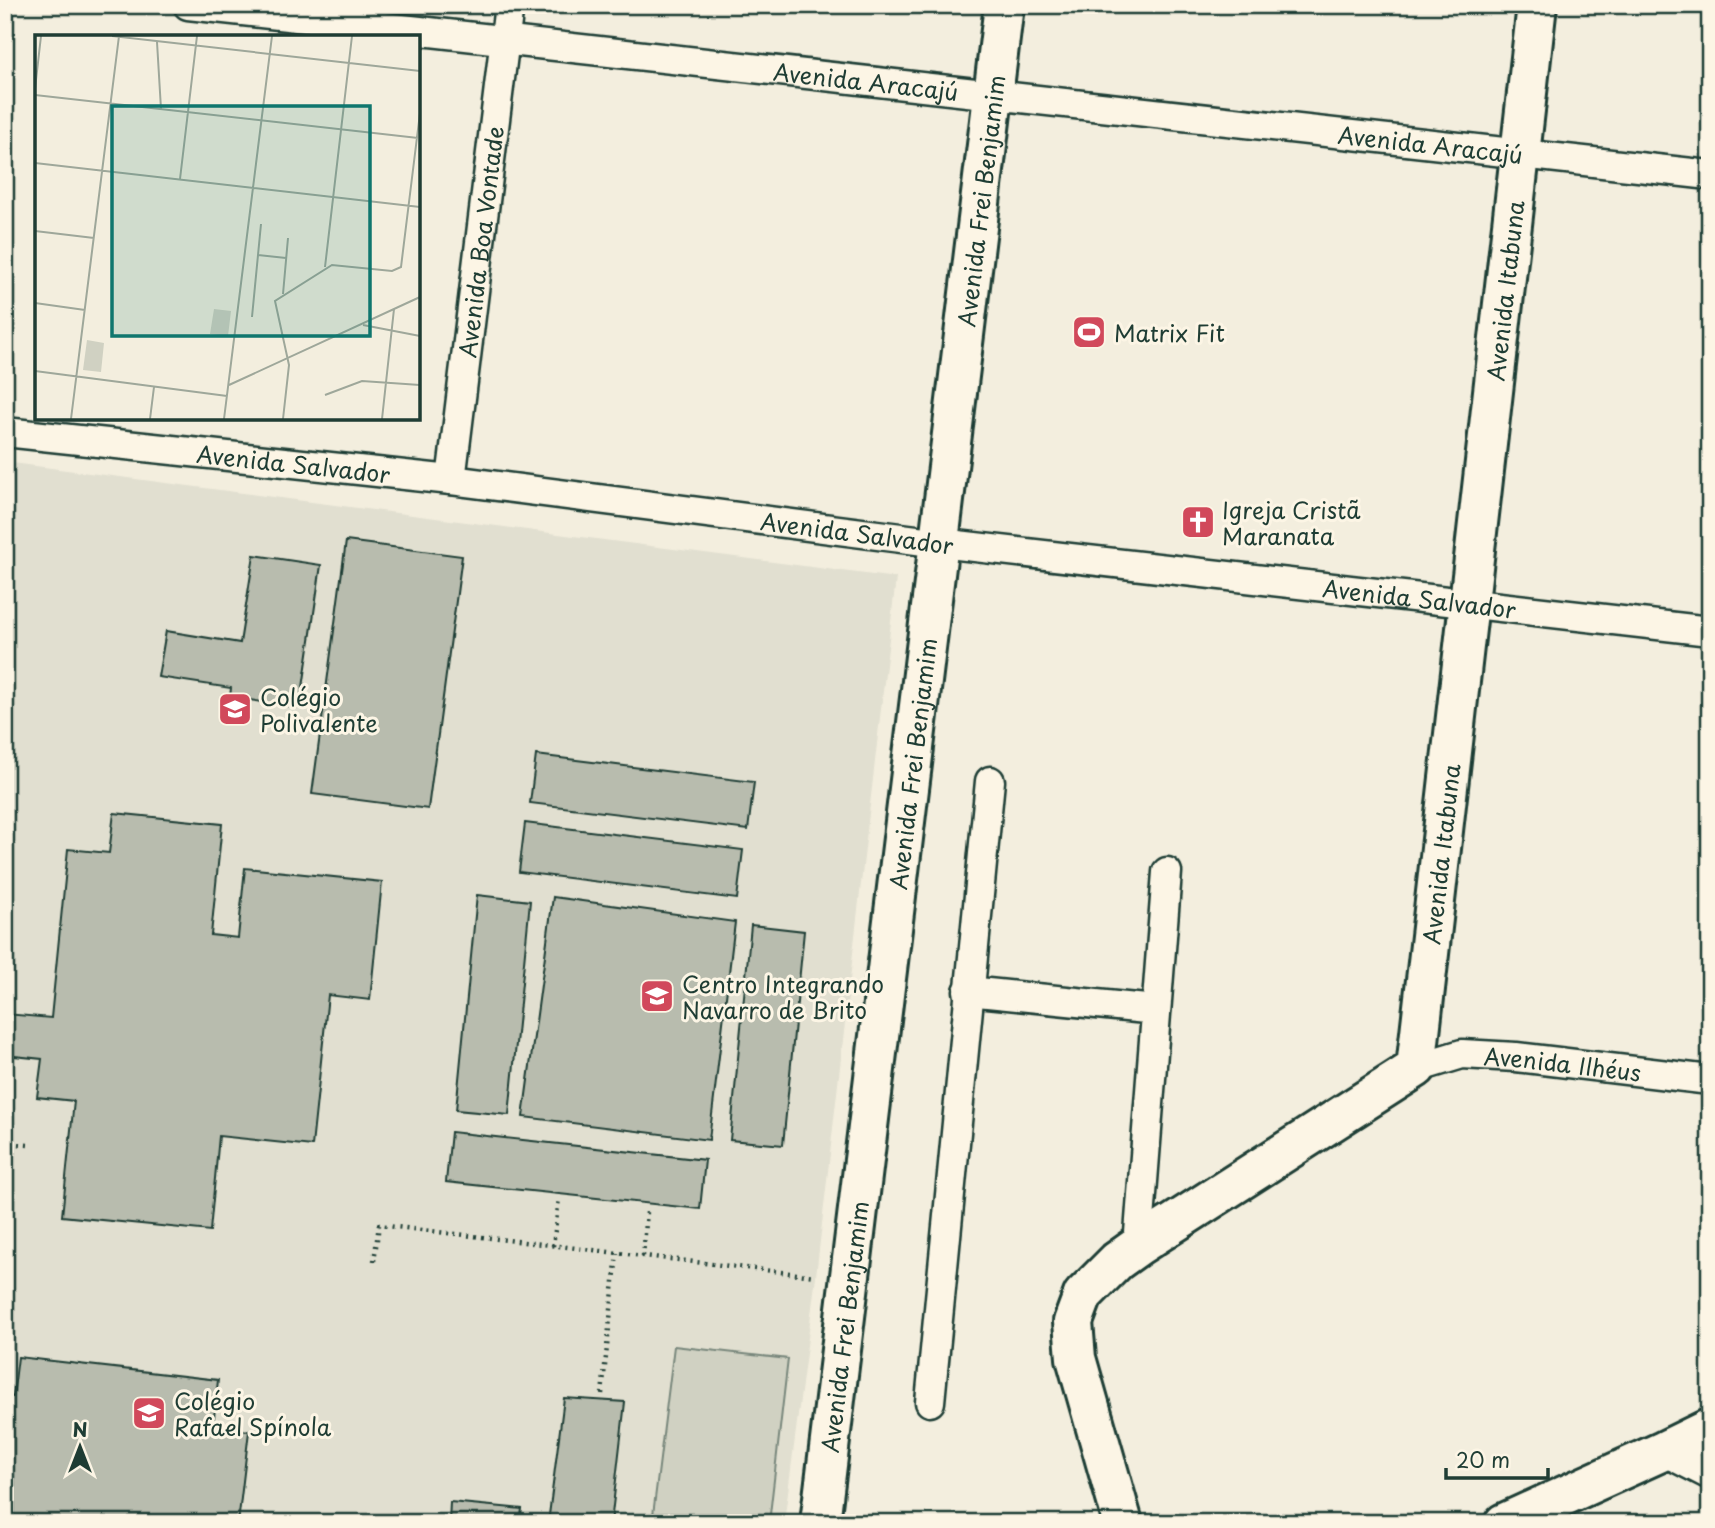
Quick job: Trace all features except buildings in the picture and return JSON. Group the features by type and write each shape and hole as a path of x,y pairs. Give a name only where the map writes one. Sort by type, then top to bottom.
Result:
{"street":[{"name":"Avenida Aracajú","path":"188,5 323,13 506,40 1710,175"},
{"name":"Avenida Boa Vontade","path":"451,480 509,5"},
{"name":"Avenida Frei Benjamim","path":"820,1523 1004,5"},
{"name":"Avenida Itabuna","path":"1416,1068 1536,5"},
{"name":"Avenida Salvador","path":"5,432 451,480 940,543 1710,631"},
{"path":"930,1402 990,781"},
{"path":"1138,1245 1167,872"},
{"path":"968,991 1156,1010"},
{"name":"Avenida Ilhéus","path":"1416,1068 1462,1054 1516,1057 1710,1080"},
{"path":"1123,1523 1076,1358 1073,1322 1083,1295 1117,1261 1138,1245 1416,1068"},
{"path":"1504,1523 1710,1428"},
{"path":"1663,1451 1710,1475"}],"path":[{"path":"5,1143 29,1145"},
{"path":"553,1245 559,1199"},
{"path":"643,1256 648,1212"},
{"path":"374,1261 379,1225 816,1276"},
{"path":"602,1394 617,1254"}],"shaded area":[{"path":"5,462 896,578 816,1276 784,1523 5,1523"},
{"path":"674,1346 788,1359 769,1523 721,1523 653,1515"}],"place":[{"name":"Matrix Fit","path":"1089,332"},
{"name":"Igreja Cristã Maranata","path":"1198,522"},
{"name":"Colégio Polivalente","path":"235,709"},
{"name":"Centro Integrando Navarro de Brito","path":"657,996"},
{"name":"Colégio Rafael Spínola","path":"149,1413"}]}
